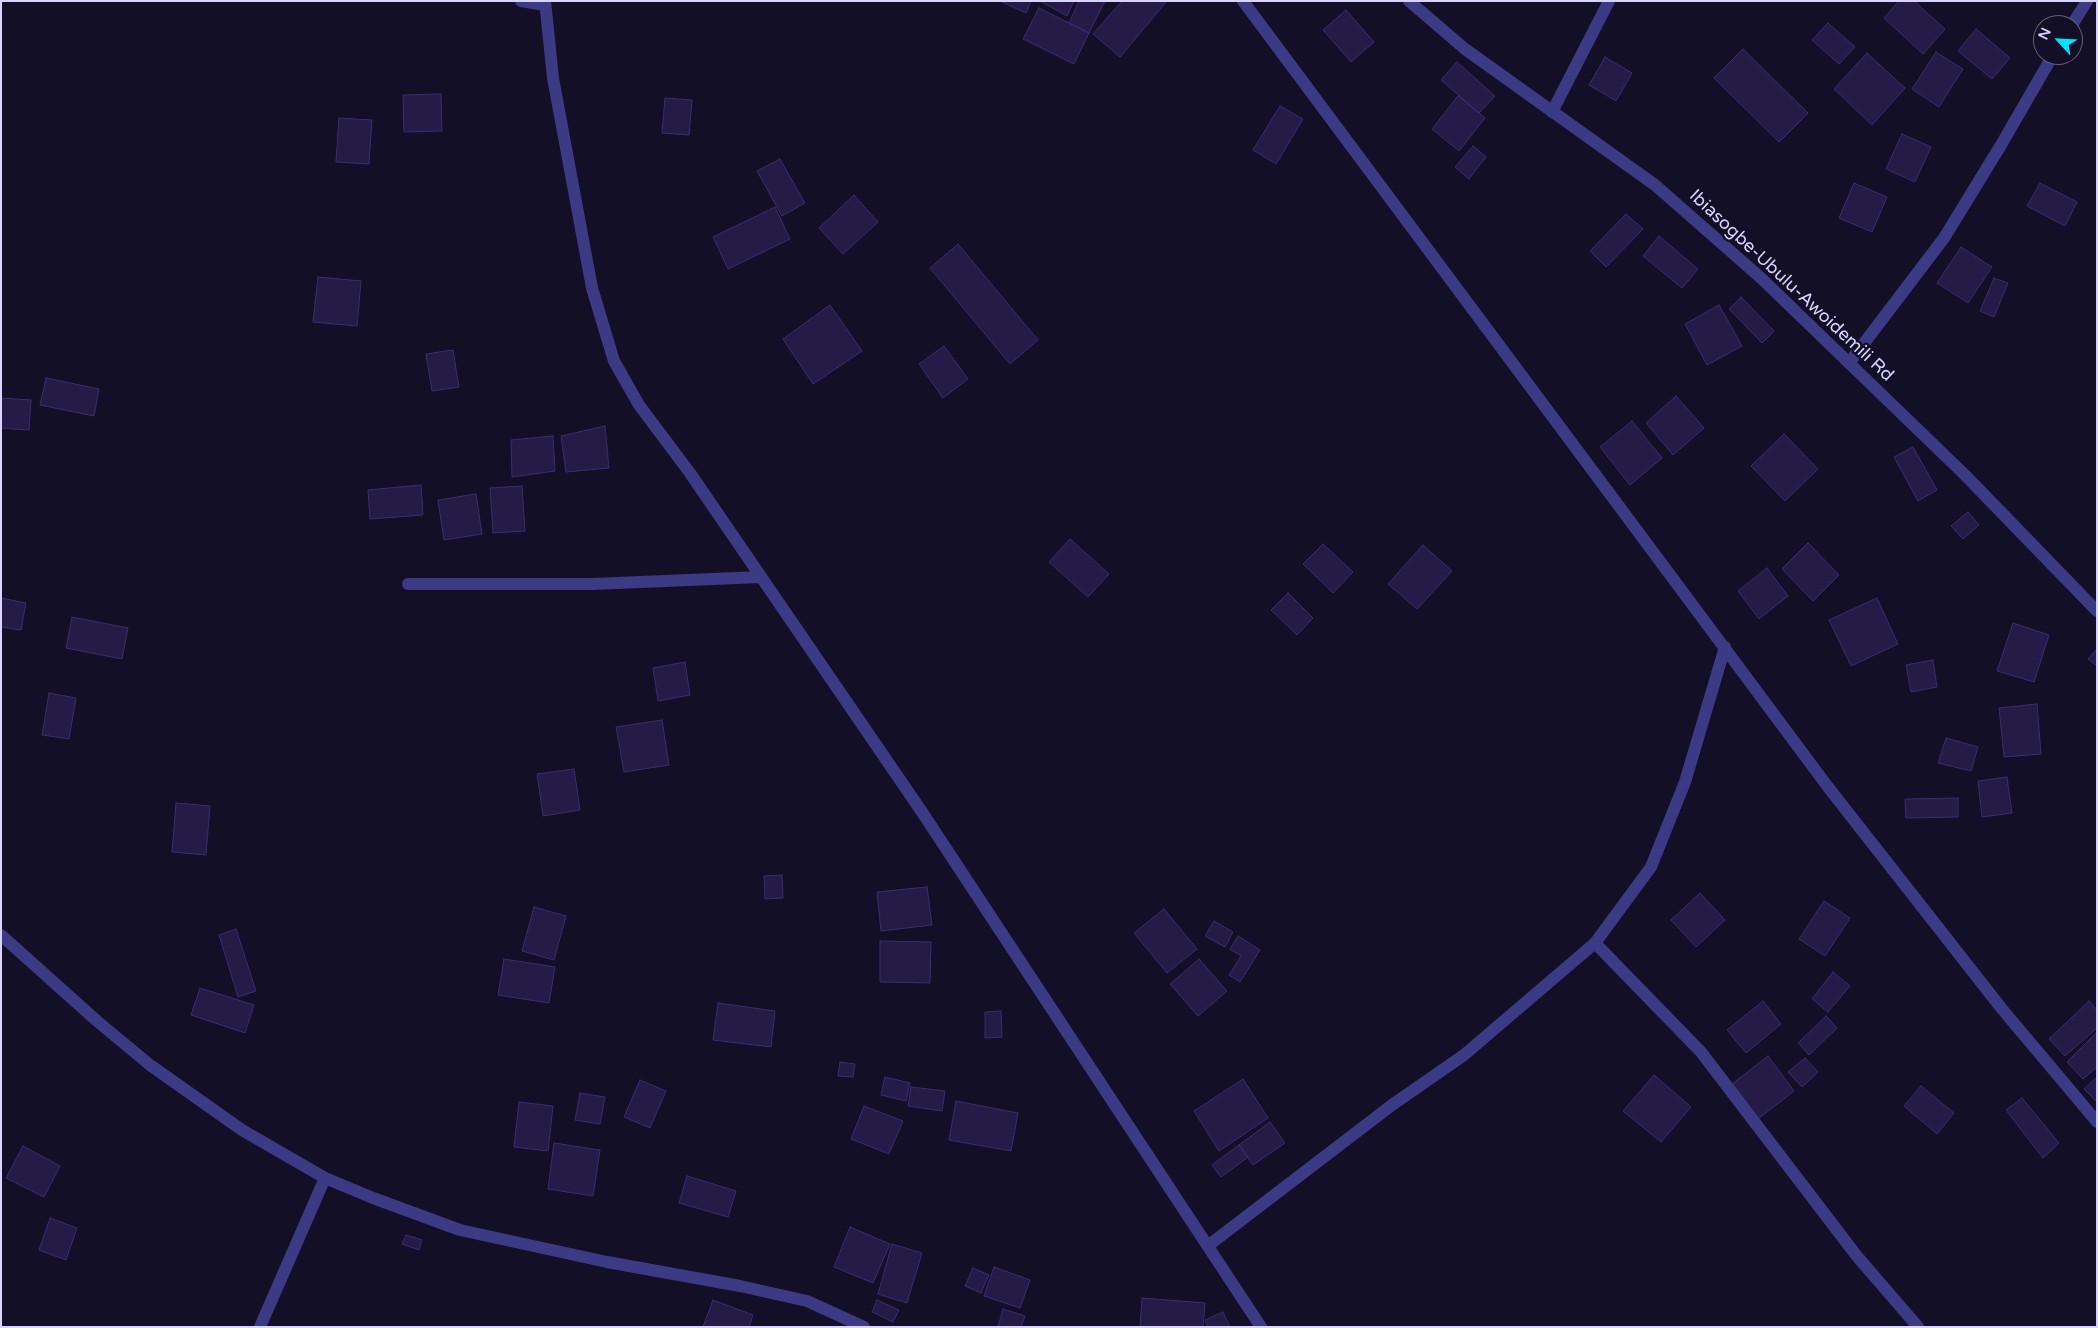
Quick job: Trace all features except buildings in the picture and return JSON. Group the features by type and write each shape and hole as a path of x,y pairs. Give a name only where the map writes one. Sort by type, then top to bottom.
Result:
{"street":[{"path":"521,1 545,3 554,78 592,288 614,361 638,405 690,473 922,812 1209,1245 1261,1327"},
{"path":"1244,1 1828,786 2002,1009 2097,1122"},
{"name":"Ibiasogbe-Ubulu-Awoidemili Rd","path":"1409,1 1465,49 1655,185 1761,278 1965,475 2097,611"},
{"path":"1552,112 1609,1"},
{"path":"2078,15 2087,1"},
{"path":"1849,363 1944,238 2047,65"},
{"path":"408,584 593,584 761,577"},
{"path":"1209,1245 1377,1116 1464,1055 1595,943 1651,867 1685,782 1725,648"},
{"path":"1,935 97,1022 150,1065 242,1130 325,1178 460,1230 607,1262 740,1286 807,1301 864,1327"},
{"path":"1595,943 1701,1052 1856,1255 1918,1327"},
{"path":"260,1327 325,1178"}]}
